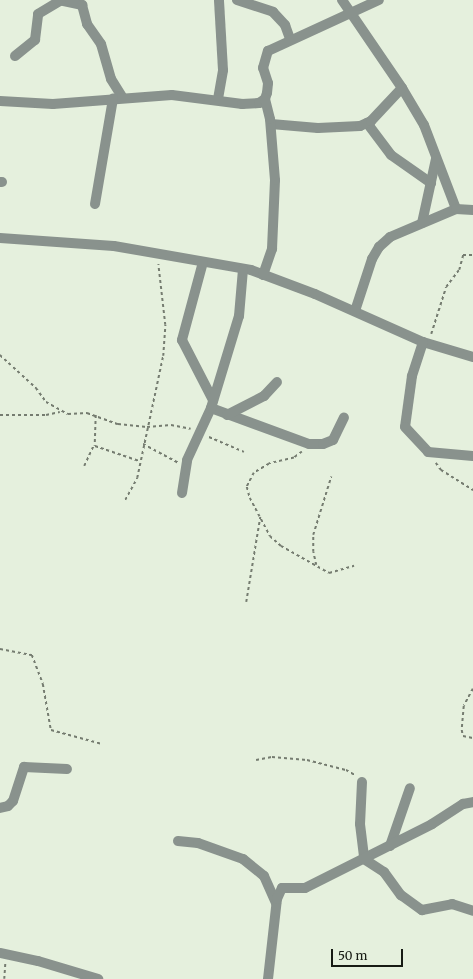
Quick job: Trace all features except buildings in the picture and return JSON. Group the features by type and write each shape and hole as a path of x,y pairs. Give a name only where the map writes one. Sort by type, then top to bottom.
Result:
{"street":[{"path":"218,99 223,70 219,0"},
{"path":"237,0 273,12 285,25 290,39"},
{"path":"342,0 402,88 424,125 456,209"},
{"path":"263,274 272,249 275,180 271,124 265,99 268,83 263,68 265,54 290,39 379,0"},
{"path":"14,56 35,40 38,14 59,1 78,2 82,5 87,24 101,44 118,99 95,204"},
{"path":"271,124 318,128 360,126 367,123 402,88"},
{"path":"0,101 53,104 172,95 253,104 265,99"},
{"path":"367,123 382,146 391,155 431,183"},
{"path":"422,223 436,158"},
{"path":"355,311 367,271 379,247 390,237 456,209 473,210"},
{"path":"0,238 78,242 203,262 263,274 355,311 425,342 473,357"},
{"path":"203,262 182,340 212,404 228,414 300,443 313,444 333,440 344,416"},
{"path":"182,493 185,465 212,404 239,316 243,269"},
{"path":"425,342 412,376 404,422 406,429 428,452 473,456"},
{"path":"228,414 264,396 277,382"},
{"path":"0,808 8,806 13,801 24,767 67,769"},
{"path":"362,782 360,824 364,858 384,872 401,895 422,910 428,911 452,904 473,911"},
{"path":"390,846 410,788"},
{"path":"268,979 276,903 278,893 282,888 305,888 390,846 463,804 473,802"},
{"path":"178,841 198,843 243,859 264,876 276,903"},
{"path":"3,954 98,979"}],"path":[{"path":"425,342 446,288 459,270 463,255 473,255"},
{"path":"125,500 137,478 139,462 161,368 165,325 157,269 159,256"},
{"path":"0,355 36,388 46,402 60,412 71,415 87,413 118,424 147,427 178,426 200,433 244,452"},
{"path":"0,415 46,415 60,412"},
{"path":"84,466 94,445 96,415"},
{"path":"143,444 185,465"},
{"path":"313,444 296,457 269,464 250,478 248,493 270,536 281,546 330,573 354,566"},
{"path":"94,445 139,462"},
{"path":"428,452 439,469 473,490"},
{"path":"316,565 313,552 313,535 331,477"},
{"path":"246,602 260,517"},
{"path":"0,648 32,654 43,684 46,714 51,730 102,744"},
{"path":"473,689 464,706 462,730 463,736 473,738"},
{"path":"256,760 278,758 321,763 352,772 362,782"},
{"path":"3,954 4,979"}]}
